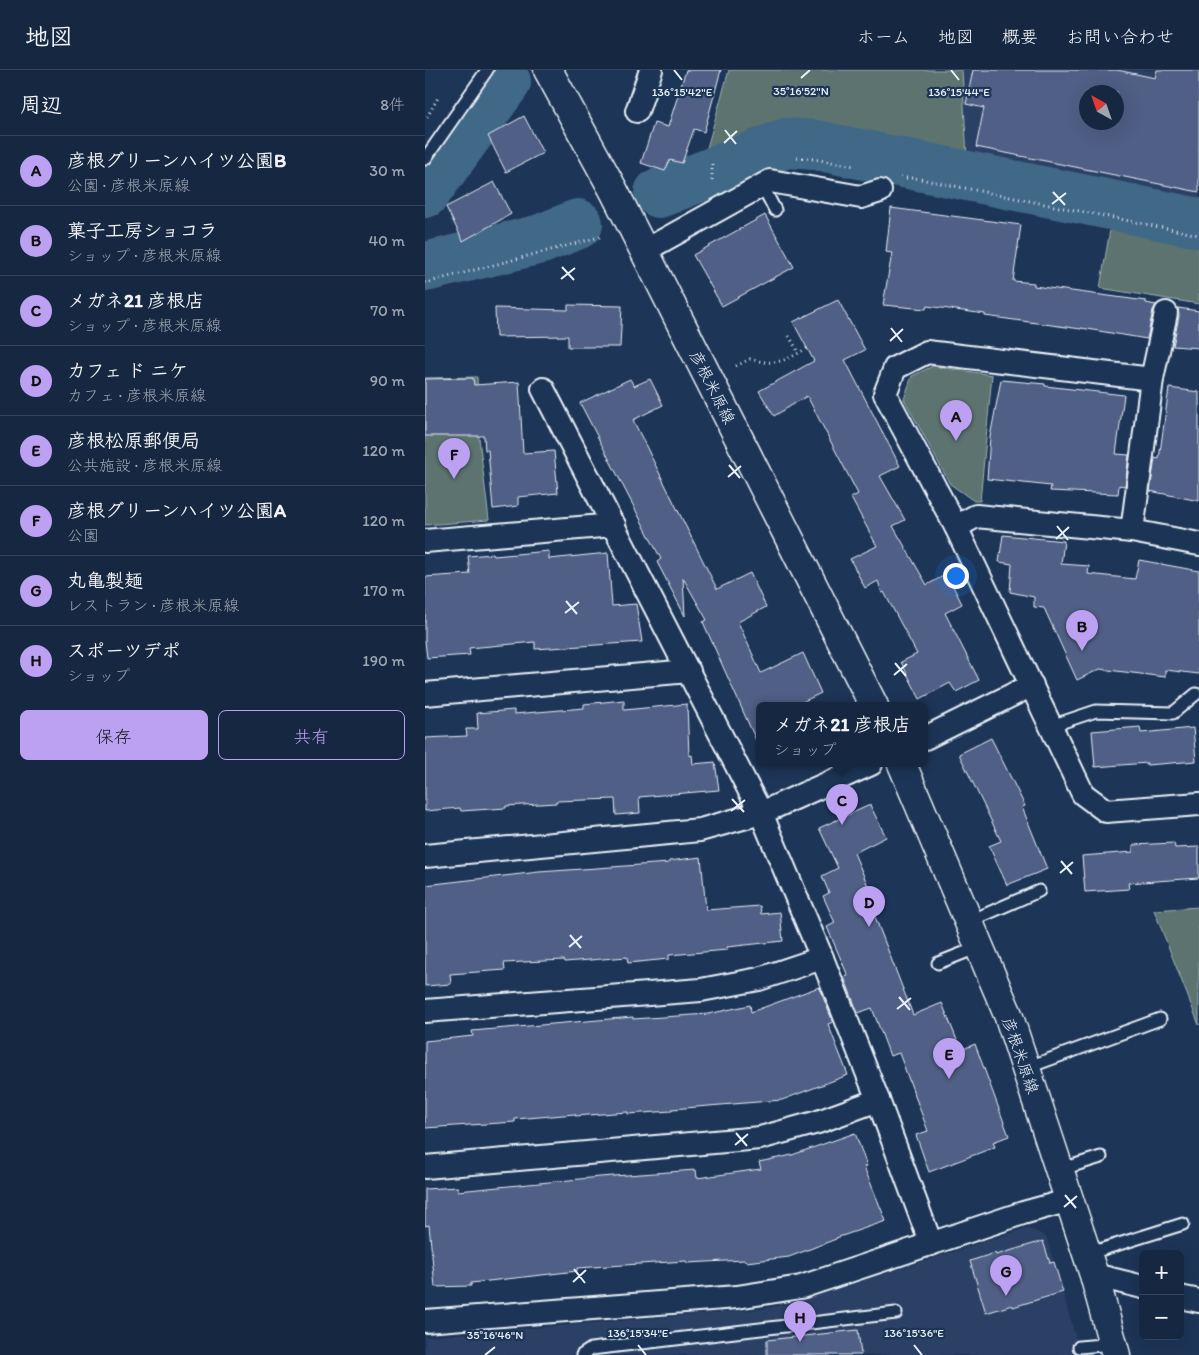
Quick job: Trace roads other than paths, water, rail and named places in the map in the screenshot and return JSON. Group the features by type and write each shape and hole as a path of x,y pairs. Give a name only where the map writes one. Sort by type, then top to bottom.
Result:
{"main road":[{"name":"彦根米原線","path":"548,70 644,251 872,702"},
{"name":"彦根米原線","path":"903,767 1009,1018 1091,1265 1114,1349"}],"street":[{"path":"637,111 651,70"},
{"path":"644,251 770,181 861,198 880,191"},
{"path":"1132,532 1152,379 1166,313"},
{"path":"1152,379 927,352 895,368 885,394 956,527 1083,794 1105,810 1199,804"},
{"path":"543,389 761,813 822,958 878,1100 931,1244"},
{"path":"956,527 976,516 1132,532 1199,544"},
{"path":"425,541 614,525"},
{"path":"425,694 689,671"},
{"path":"928,737 1032,685"},
{"path":"425,856 700,830 761,813 864,767"},
{"path":"425,1011 701,990 759,980 822,958"},
{"path":"425,1167 760,1138 817,1122 878,1100"},
{"path":"425,1321 737,1297 801,1287 1023,1213 1069,1200"},
{"path":"1091,1265 1139,1285"},
{"path":"1184,1297 1199,1301"}],"lane":[{"path":"425,158 487,70"},
{"path":"762,185 775,210"},
{"path":"1051,726 1096,711 1173,713 1196,694"},
{"path":"968,922 1039,891"},
{"path":"939,963 979,947"},
{"path":"1025,1068 1160,1019"},
{"path":"1059,1170 1101,1157"},
{"path":"1091,1265 1183,1224"},
{"path":"583,1355 591,1349 895,1314"},
{"path":"1079,1347 1114,1349"}],"waterway":[{"path":"425,193 506,82"},
{"path":"659,193 786,143 815,145 1199,223"},
{"path":"425,267 541,239 578,224"}],"place":[{"name":"彦根グリーンハイツ公園B","path":"956,441"},
{"name":"彦根グリーンハイツ公園A","path":"454,479"},
{"name":"菓子工房ショコラ","path":"1082,651"},
{"name":"メガネ21 彦根店","path":"842,825"},
{"name":"カフェ ド ニケ","path":"869,927"},
{"name":"彦根松原郵便局","path":"949,1079"},
{"name":"丸亀製麺","path":"1006,1296"},
{"name":"スポーツデポ","path":"800,1342"}]}
